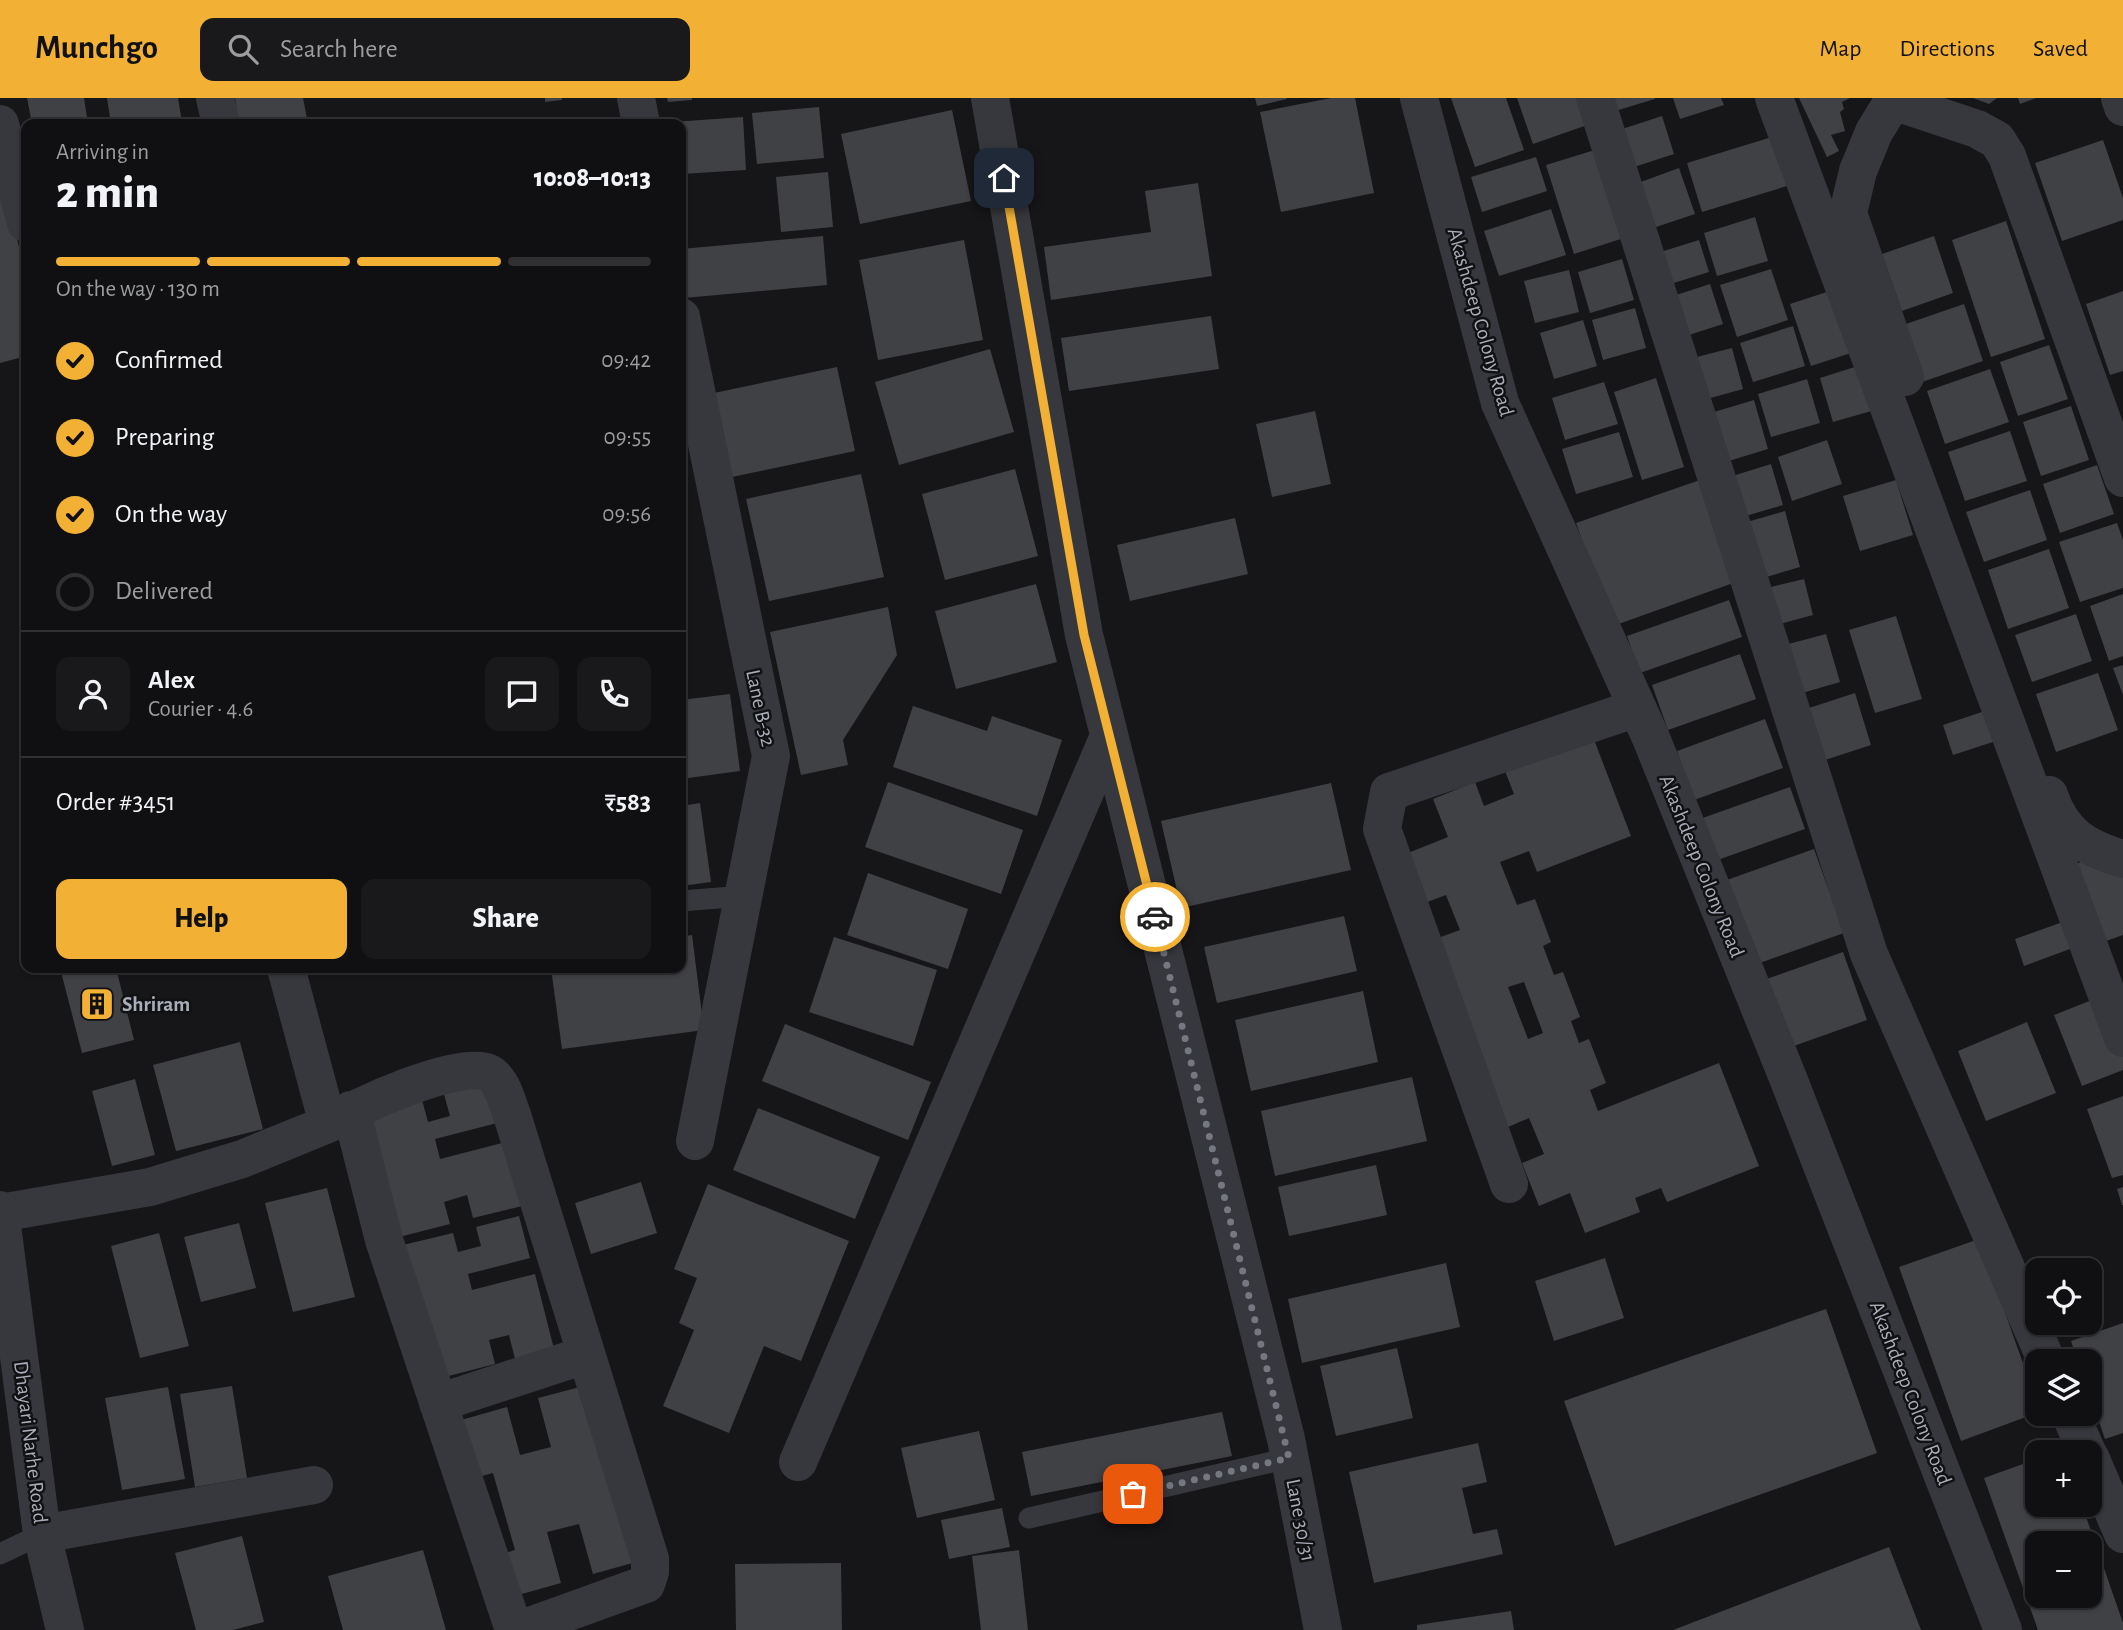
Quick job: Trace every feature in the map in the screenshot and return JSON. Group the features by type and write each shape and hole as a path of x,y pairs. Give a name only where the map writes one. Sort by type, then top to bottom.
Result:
{"street":[{"path":"215,98 220,119"},
{"path":"636,98 640,119"},
{"name":"Lane 30/31","path":"990,98 1084,635 1289,1458 1323,1630"},
{"name":"Akashdeep Colony Road","path":"1419,98 1500,403 1637,708 1788,1078 2003,1630"},
{"path":"1595,98 1869,954 2042,1349"},
{"path":"1774,98 2123,1038"},
{"path":"2120,98 2123,107"},
{"path":"2123,478 2007,156 1997,140 1977,128 1893,100 1874,132 1858,171 1848,213 2053,807 2079,842 2123,859"},
{"path":"0,124 21,204"},
{"name":"Lane B-32","path":"686,341 771,756 695,1141"},
{"path":"1509,1184 1382,829 1389,792 1637,708"},
{"path":"799,1462 1109,736"},
{"path":"0,1211 150,1186 242,1159 339,1117 412,1086 462,1070 492,1074 512,1115 650,1559 646,1584 524,1628 511,1621 384,1240 339,1117 288,973"},
{"name":"Dhayari Narhe Road","path":"0,1211 6,1287 43,1534 65,1630"},
{"path":"438,1403 585,1355"},
{"path":"43,1534 314,1485"},
{"path":"2102,1485 2123,1534"}],"lane":[{"path":"686,901 744,896"},
{"path":"1029,1518 1289,1458"},
{"path":"0,1554 43,1534"}],"building":[{"path":"27,98 84,98 87,119 31,119"},
{"path":"107,98 178,98 182,119 110,119"},
{"path":"235,98 303,98 307,119 238,119"},
{"path":"545,98 562,98 562,100 545,102"},
{"path":"667,98 692,98 692,100 668,102"},
{"path":"1255,98 1287,98 1287,99 1257,106"},
{"path":"1331,98 1355,98 1374,193 1281,212 1260,112"},
{"path":"1451,98 1506,98 1524,150 1475,167"},
{"path":"1517,98 1585,98 1593,123 1533,144"},
{"path":"1611,98 1655,98 1655,99 1615,111"},
{"path":"1673,98 1721,98 1724,105 1680,119"},
{"path":"1799,98 1850,98 1842,102 1844,109 1840,112 1845,131 1831,135 1839,151 1827,157"},
{"path":"1973,98 1997,98 1989,104"},
{"path":"2018,98 2036,98 2020,104"},
{"path":"819,107 824,158 757,164 752,113"},
{"path":"952,110 971,201 860,224 841,134"},
{"path":"1662,116 1674,154 1634,167 1622,129"},
{"path":"743,117 746,170 686,174 686,121"},
{"path":"1772,137 1787,186 1702,212 1687,163"},
{"path":"2103,140 2123,198 2123,220 2062,241 2035,163"},
{"path":"1598,149 1627,237 1574,254 1546,165"},
{"path":"1536,157 1547,191 1482,212 1471,177"},
{"path":"1679,168 1695,214 1653,228 1638,183"},
{"path":"828,172 833,227 781,232 776,177"},
{"path":"1198,183 1212,276 1051,300 1044,247 1151,232 1145,191"},
{"path":"4,192 21,254 21,357 0,363 0,193"},
{"path":"1551,209 1566,255 1499,276 1484,231"},
{"path":"1755,217 1768,261 1717,276 1704,233"},
{"path":"2006,221 2045,339 1991,357 1952,240"},
{"path":"823,236 827,285 686,298 686,249"},
{"path":"1934,236 1953,293 1902,311 1882,254"},
{"path":"964,240 983,340 878,360 859,260"},
{"path":"1699,240 1709,272 1664,286 1654,254"},
{"path":"1622,259 1634,300 1590,313 1578,272"},
{"path":"1771,269 1788,320 1737,337 1720,285"},
{"path":"1569,270 1579,312 1535,323 1524,281"},
{"path":"1710,284 1723,324 1686,336 1673,296"},
{"path":"1836,289 1857,351 1811,366 1790,304"},
{"path":"2123,291 2123,371 2110,375 2086,304"},
{"path":"1964,304 1983,361 1922,382 1903,325"},
{"path":"1635,308 1646,348 1603,360 1592,320"},
{"path":"1211,316 1219,369 1069,391 1061,338"},
{"path":"1583,320 1597,366 1554,379 1540,333"},
{"path":"1793,326 1805,366 1753,382 1740,343"},
{"path":"2049,345 2068,399 2018,416 2000,362"},
{"path":"1732,348 1743,389 1696,402 1685,360"},
{"path":"990,349 1014,432 899,465 875,382"},
{"path":"1861,365 1875,410 1833,422 1820,378"},
{"path":"837,367 855,451 732,477 714,393"},
{"path":"1990,369 2009,422 1945,444 1927,391"},
{"path":"1656,378 1684,467 1642,480 1614,392"},
{"path":"1807,379 1820,423 1771,437 1758,394"},
{"path":"1604,382 1618,424 1565,440 1552,398"},
{"path":"1754,400 1768,449 1719,464 1704,415"},
{"path":"2071,406 2089,460 2041,476 2023,422"},
{"path":"1315,411 1331,484 1272,497 1256,424"},
{"path":"2010,431 2027,481 1965,501 1948,452"},
{"path":"1619,432 1633,477 1576,494 1562,449"},
{"path":"1827,440 1842,484 1792,501 1778,457"},
{"path":"1771,464 1783,505 1739,518 1726,478"},
{"path":"2097,465 2114,514 2060,533 2043,484"},
{"path":"1015,469 1038,556 945,580 922,494"},
{"path":"861,474 884,577 769,601 746,499"},
{"path":"1700,480 1736,582 1613,626 1576,523"},
{"path":"1896,480 1913,535 1860,551 1843,496"},
{"path":"2030,490 2047,540 1984,562 1966,512"},
{"path":"1785,511 1800,567 1756,580 1740,524"},
{"path":"1235,518 1248,574 1130,601 1117,545"},
{"path":"2117,523 2123,540 2123,588 2080,602 2059,542"},
{"path":"2049,549 2069,608 2008,629 1988,570"},
{"path":"1804,579 1813,615 1772,626 1763,589"},
{"path":"1036,584 1057,662 956,689 935,611"},
{"path":"2123,594 2123,656 2109,661 2090,606"},
{"path":"1729,600 1742,637 1640,673 1627,636"},
{"path":"888,607 897,655 843,740 848,765 801,775 770,632"},
{"path":"2076,614 2092,661 2032,682 2015,635"},
{"path":"1896,616 1922,699 1875,713 1849,630"},
{"path":"1826,634 1840,682 1795,695 1781,646"},
{"path":"1740,654 1756,699 1668,730 1652,685"},
{"path":"2123,665 2123,695 2113,668"},
{"path":"2098,673 2118,730 2056,752 2036,694"},
{"path":"1855,693 1871,745 1825,760 1809,708"},
{"path":"730,694 740,771 686,778 686,699"},
{"path":"913,706 987,731 992,716 1062,740 1037,816 893,767"},
{"path":"1991,709 2002,739 1953,755 1943,725"},
{"path":"1765,719 1783,768 1694,800 1677,751"},
{"path":"1593,737 1631,836 1537,872 1529,851 1500,862 1517,905 1535,899 1551,942 1543,946 1554,975 1563,972 1580,1017 1571,1021 1579,1043 1589,1039 1606,1083 1590,1090 1598,1111 1719,1063 1759,1166 1667,1202 1661,1188 1635,1198 1640,1212 1585,1233 1570,1193 1539,1206 1522,1163 1544,1154 1529,1118 1508,1127 1435,939 1460,930 1446,895 1422,904 1403,855 1448,837 1433,799 1475,782 1484,806 1514,794 1505,771","holes":["1524,982 1543,1033 1528,1039 1508,987"]},
{"path":"888,782 1023,830 1001,894 865,847"},
{"path":"1331,783 1351,870 1181,908 1161,821"},
{"path":"1790,787 1805,829 1712,862 1697,820"},
{"path":"700,803 711,882 686,885 686,805"},
{"path":"1814,849 1844,933 1757,964 1727,880"},
{"path":"2088,859 2123,872 2123,935 2103,942 2076,864"},
{"path":"868,873 968,909 948,969 847,935"},
{"path":"1344,916 1357,971 1217,1003 1204,947"},
{"path":"2068,920 2078,946 2024,966 2015,939"},
{"path":"692,935 704,1030 562,1049 552,973 686,973 686,936"},
{"path":"834,937 937,970 913,1046 809,1012"},
{"path":"1843,952 1867,1020 1788,1048 1764,980"},
{"name":"Shriram","path":"61,973 117,973 134,1040 82,1053"},
{"path":"1363,991 1378,1062 1251,1091 1235,1020"},
{"path":"2102,996 2123,1049 2123,1070 2082,1086 2054,1015"},
{"path":"2027,1022 2056,1093 1986,1121 1958,1051"},
{"path":"785,1024 931,1082 908,1140 762,1081"},
{"path":"240,1042 263,1129 176,1151 153,1065"},
{"path":"1412,1077 1427,1141 1275,1176 1261,1111"},
{"path":"135,1079 155,1155 112,1166 92,1091"},
{"path":"491,1082 501,1122 435,1139 440,1159 506,1142 522,1206 473,1218 467,1195 444,1202 450,1224 399,1237 368,1114 422,1100 428,1122 450,1116 444,1094"},
{"path":"2123,1096 2123,1175 2112,1178 2087,1109"},
{"path":"758,1108 880,1157 855,1219 733,1170"},
{"path":"1376,1165 1387,1215 1289,1236 1278,1187"},
{"path":"641,1182 657,1233 591,1254 575,1203"},
{"path":"708,1184 849,1241 801,1361 764,1346 729,1433 663,1406 694,1330 679,1323 697,1278 674,1269"},
{"path":"2123,1187 2123,1205 2122,1205 2117,1189"},
{"path":"327,1188 355,1297 293,1312 265,1203"},
{"path":"519,1216 530,1258 468,1274 472,1290 535,1274 554,1349 515,1359 509,1335 489,1340 495,1364 437,1379 403,1245 453,1233 458,1252 481,1246 476,1227"},
{"path":"239,1223 256,1288 201,1302 184,1237"},
{"path":"159,1233 189,1346 140,1358 111,1246"},
{"path":"1979,1239 2025,1369 2025,1417 1961,1441 1899,1267"},
{"path":"1605,1258 1624,1318 1554,1341 1535,1281"},
{"path":"1446,1263 1460,1327 1302,1363 1288,1299"},
{"path":"1826,1309 1877,1453 1615,1546 1564,1401"},
{"path":"2123,1323 2123,1433 2105,1439 2101,1426 2102,1349 2074,1349 2071,1341 2088,1335 2102,1335 2102,1330"},
{"path":"1397,1348 1413,1418 1336,1436 1320,1366"},
{"path":"232,1386 247,1478 195,1487 180,1394"},
{"path":"168,1387 185,1479 122,1490 105,1398"},
{"path":"580,1387 643,1560 593,1574 579,1524 547,1532 561,1583 511,1597 499,1555 515,1550 493,1473 478,1477 461,1420 507,1407 520,1455 551,1447 538,1398"},
{"path":"1222,1412 1232,1456 1031,1496 1022,1452"},
{"path":"979,1431 995,1500 917,1518 901,1448"},
{"path":"1478,1443 1487,1482 1462,1488 1473,1534 1497,1529 1503,1554 1374,1583 1349,1472"},
{"path":"2025,1463 2025,1517 2086,1517 2091,1531 2025,1531 2025,1593 1984,1478"},
{"path":"1002,1508 1010,1547 949,1559 941,1520"},
{"path":"242,1536 264,1622 233,1630 196,1630 175,1553"},
{"path":"1889,1547 1921,1630 1673,1630"},
{"path":"423,1550 446,1630 343,1630 328,1576"},
{"path":"1019,1550 1028,1630 981,1630 972,1556"},
{"path":"841,1563 842,1630 736,1630 735,1564"},
{"path":"2102,1563 2123,1630 2038,1630 2030,1608 2102,1608"},
{"path":"1511,1611 1514,1630 1417,1630 1417,1625"}],"way so far":[{"path":"1133,1494 1289,1458 1155,917"}],"place":[{"name":"Shriram","path":"97,1004"}],"route":[{"path":"1004,178 1084,635 1155,917"}]}
